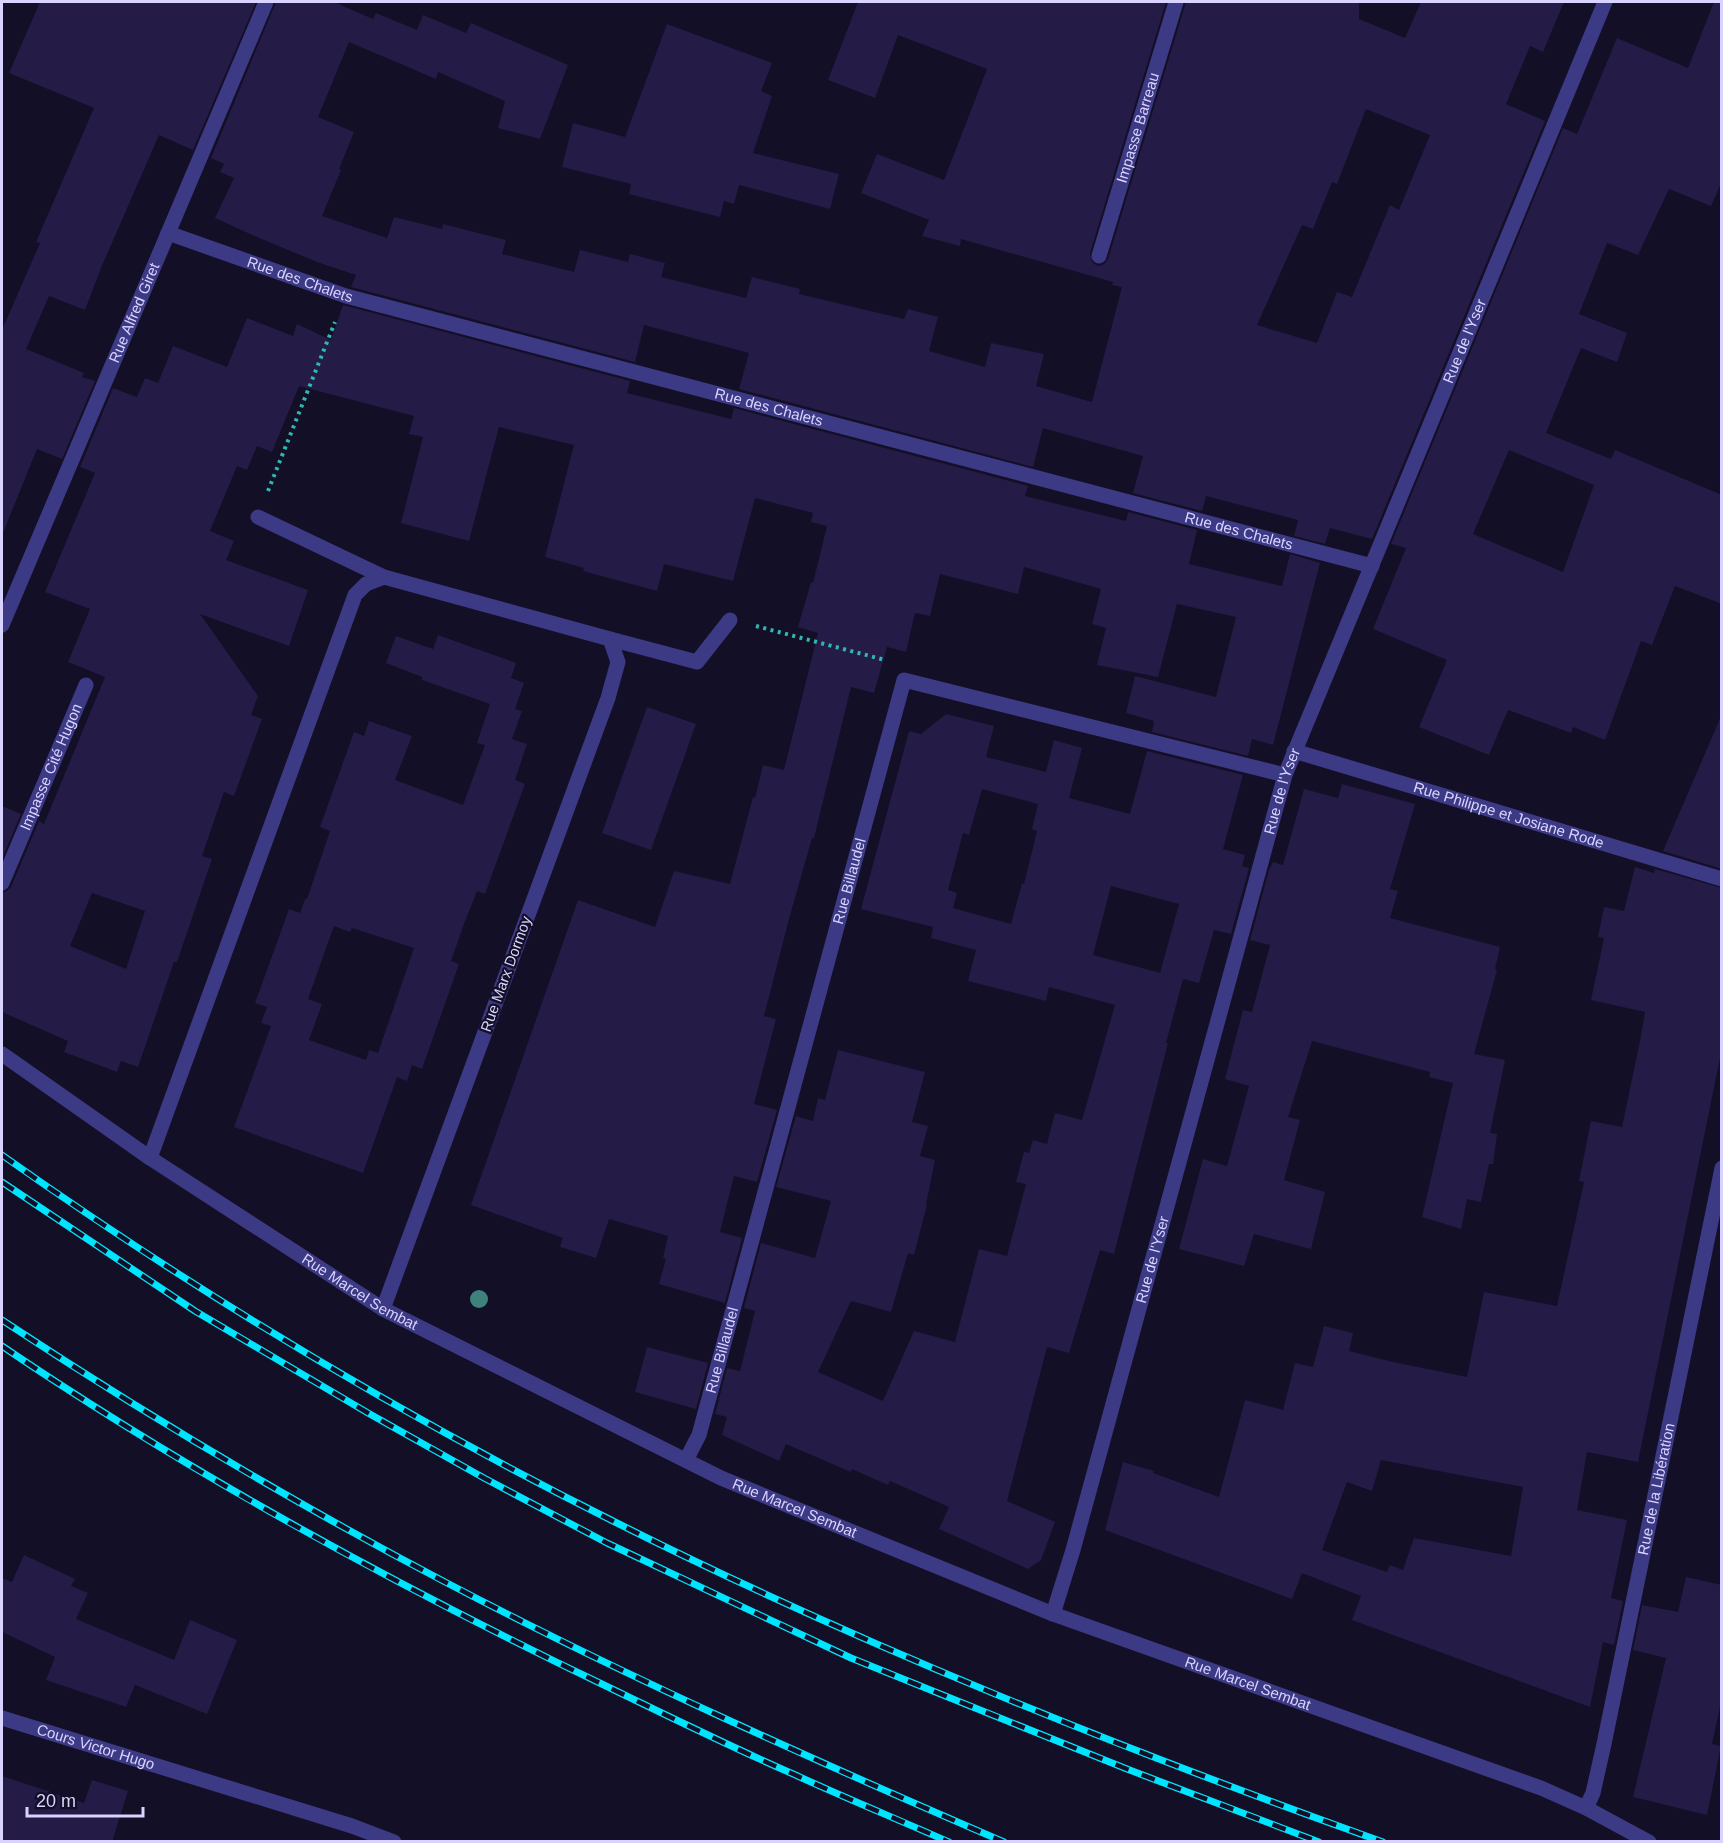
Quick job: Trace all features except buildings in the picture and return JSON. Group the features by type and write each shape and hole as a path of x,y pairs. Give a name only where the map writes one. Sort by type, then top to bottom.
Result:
{"street":[{"name":"Rue Alfred Giret","path":"2,625 266,2"},
{"name":"Impasse Barreau","path":"1099,256 1176,2"},
{"name":"Rue de l'Yser","path":"1053,1614 1079,1527 1285,775 1605,2"},
{"name":"Rue des Chalets","path":"168,233 346,296 1372,566"},
{"path":"258,517 384,577 697,662 730,620"},
{"path":"150,1158 356,595 366,584 384,577"},
{"name":"Rue Marx Dormoy","path":"383,1310 608,698 618,662 610,639"},
{"path":"904,680 1285,775"},
{"name":"Rue Billaudel","path":"686,1460 699,1435 904,680"},
{"name":"Impasse Cité Hugon","path":"2,883 86,685"},
{"name":"Rue Philippe et Josiane Rode","path":"1294,751 1722,879"},
{"name":"Rue Marcel Sembat","path":"2,1054 150,1158 383,1310 721,1478 1053,1614 1541,1788 1586,1808 1649,1842"},
{"name":"Rue de la Libération","path":"1586,1808 1593,1793 1604,1744 1722,1168"},
{"name":"Cours Victor Hugo","path":"2,1718 352,1826 394,1842"}],"path":[{"path":"258,517 346,296"},
{"path":"730,620 887,661 904,680"}],"railway":[{"path":"2,1155 150,1255 301,1350 457,1439 615,1522 708,1568 994,1694 1285,1807 1383,1842"},
{"path":"2,1182 195,1311 368,1413 607,1543 851,1658 1127,1769 1319,1842"},
{"path":"2,1320 221,1457 333,1522 447,1583 723,1718 1004,1842"},
{"path":"2,1346 148,1440 222,1484 450,1609 698,1731 949,1842"}]}
